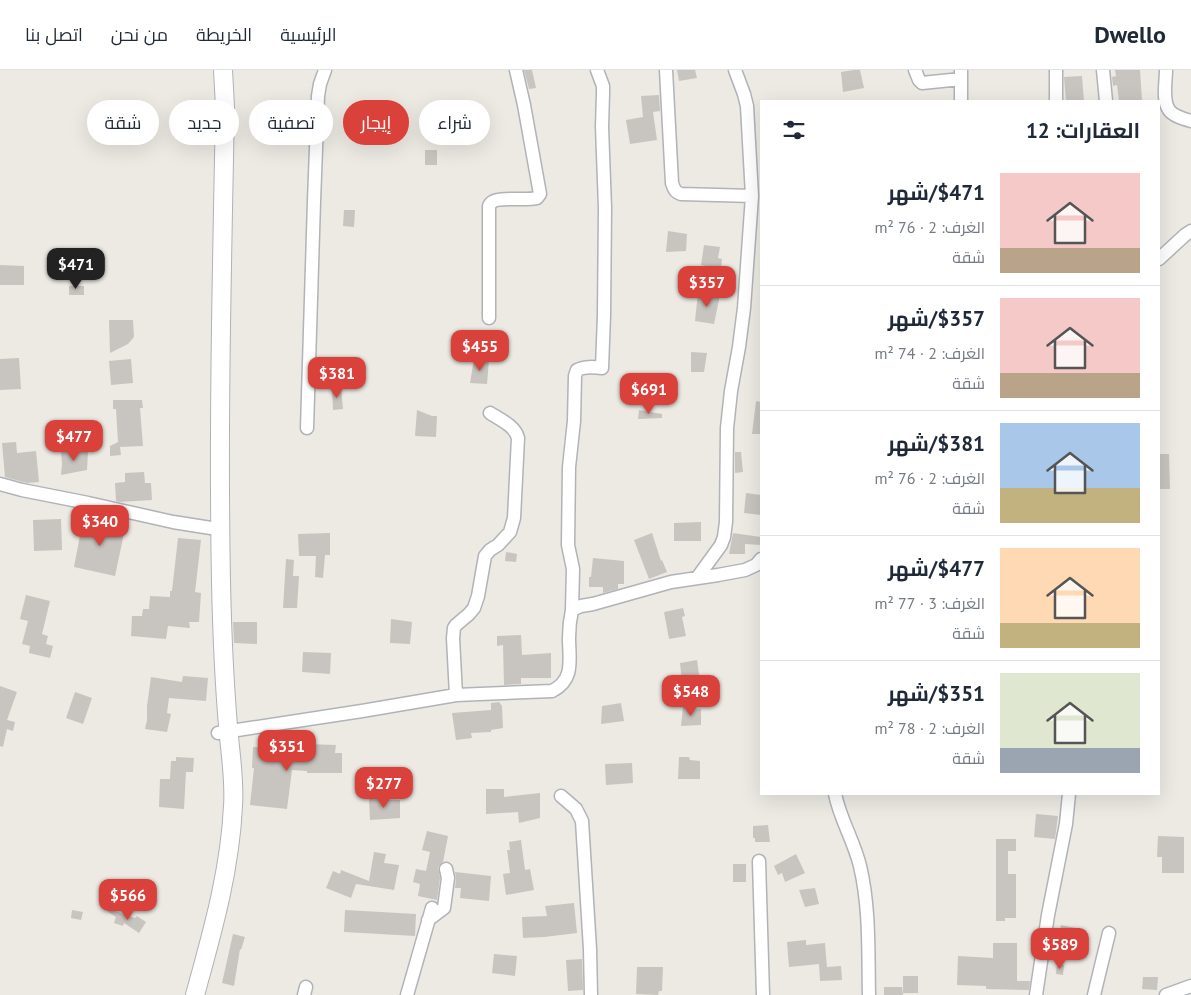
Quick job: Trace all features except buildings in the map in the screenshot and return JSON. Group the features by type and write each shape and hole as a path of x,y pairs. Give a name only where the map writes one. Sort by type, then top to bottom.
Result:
{"main road":[{"path":"185,995 209,902 218,856 223,797 221,584 208,398 213,242 214,90 212,70"},
{"path":"216,528 225,107 223,70"},
{"path":"195,995 218,912 230,846 234,803 223,732"}],"street":[{"path":"307,428 318,96 325,70"},
{"path":"489,318 488,211 490,203 496,200 531,200 537,198 540,194 516,70"},
{"path":"223,732 456,695 552,691 561,687 568,674 570,664 569,627 572,610 573,569 568,545 569,466 574,421 575,376 580,368 602,368 605,208 602,127 603,86 597,70"},
{"path":"666,70 672,183 676,193 752,196"},
{"path":"697,578 721,545 724,537 726,522 727,428 744,308 752,196 747,106 735,70"},
{"path":"915,70 922,83 961,75 961,100"},
{"path":"1056,70 1056,100"},
{"path":"1103,70 1106,100"},
{"path":"1166,70 1166,100 1170,111 1191,121"},
{"path":"1160,259 1184,235 1191,231"},
{"path":"456,695 454,628 474,608 485,556 507,536 514,518 518,438 512,428 490,413"},
{"path":"0,484 29,492 173,522 216,528"},
{"path":"572,610 671,582 745,570 756,565 760,560"},
{"path":"835,795 860,865 865,892 869,995"},
{"path":"1036,995 1048,915 1066,824 1069,795"},
{"path":"561,796 576,809 582,821 591,995"},
{"path":"758,861 763,995"},
{"path":"407,995 430,914 444,908 448,878 446,869"},
{"path":"1094,995 1109,933"},
{"path":"1166,995 1191,986"}]}
